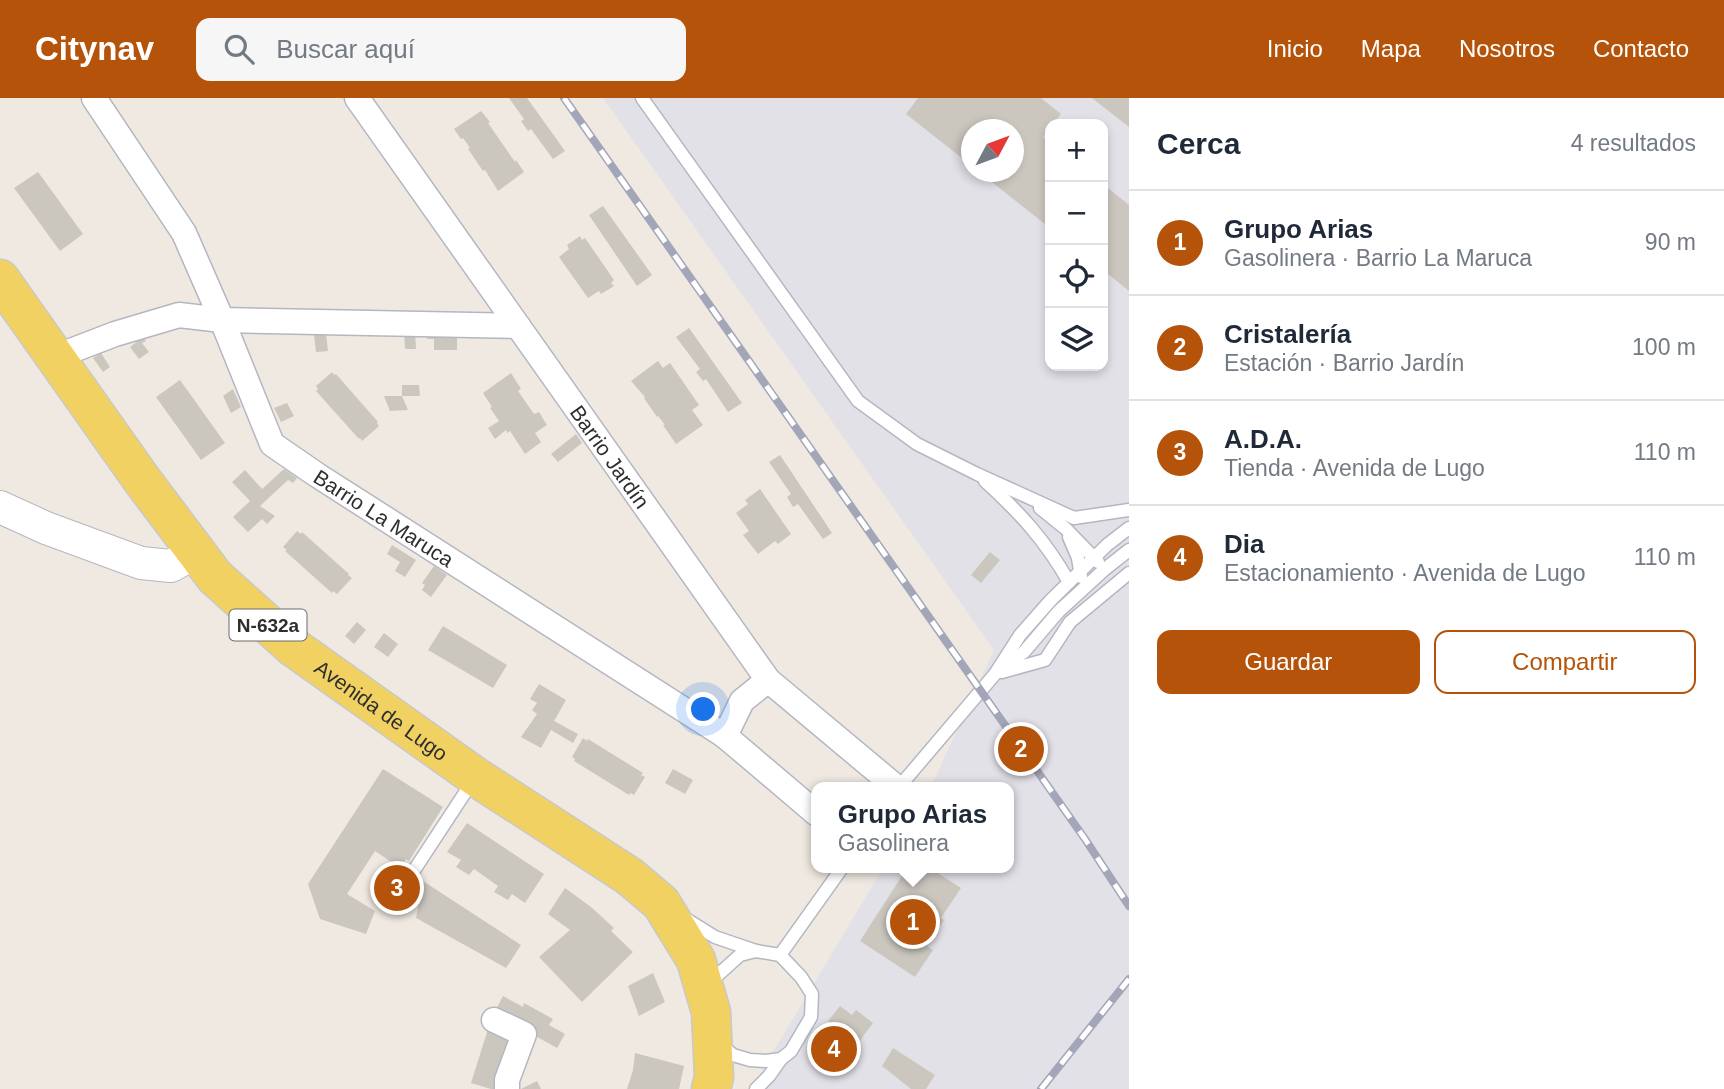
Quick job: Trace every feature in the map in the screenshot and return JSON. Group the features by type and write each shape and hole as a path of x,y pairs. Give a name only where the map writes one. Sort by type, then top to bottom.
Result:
{"main road":[{"name":"Avenida de Lugo","path":"0,279 142,481 215,577 292,647 476,777 629,876 661,903 696,960 711,1012 714,1077 711,1089"}],"street":[{"name":"Barrio La Maruca","path":"94,98 184,233 272,444 724,736 811,809"},
{"name":"Barrio Jardín","path":"357,98 768,680 891,782"},
{"path":"55,357 115,334 179,315 222,320 518,326"},
{"path":"0,507 46,528 141,563 171,566 196,552"},
{"path":"724,736 742,701 768,680"},
{"path":"494,1020 524,1034 507,1080 507,1089"}],"lane":[{"path":"642,98 858,401 917,444 1074,518 1129,510"},
{"path":"976,474 1019,513 1053,554 1069,582"},
{"path":"1025,496 1066,529 1118,583"},
{"path":"901,782 995,674 1020,635 1080,571 1129,527"},
{"path":"1066,529 1078,558 1082,591"},
{"path":"995,674 1024,652 1059,611 1129,550"},
{"path":"995,674 1045,660 1070,622 1129,573"},
{"path":"1092,581 1118,583"},
{"path":"411,875 476,777"},
{"path":"780,955 838,873"},
{"path":"661,903 716,937 756,951 780,955 801,977 812,994 811,1017 792,1051 781,1059 757,1089"},
{"path":"704,988 740,955 756,951"},
{"path":"712,1032 722,1047 733,1055 758,1061 781,1059"}],"shaded area":[{"path":"603,98 1129,98 1129,1089 751,1089 880,873 1014,873 1014,782 933,782 994,650"}],"building":[{"path":"509,98 527,98 565,151 553,159 531,129 528,131 521,121 524,119"},
{"path":"918,98 1041,98 1061,114 1057,119 1045,119 1045,224 992,182 1024,182 1024,119 961,119 961,157 906,114"},
{"path":"1092,98 1129,98 1129,127"},
{"path":"481,111 524,172 498,191 463,138 461,139 454,129"},
{"path":"38,172 83,234 60,251 14,188"},
{"path":"1108,188 1129,205 1129,291 1108,274"},
{"path":"603,206 652,275 637,286 589,215"},
{"path":"580,236 582,240 585,238 614,280 611,283 614,286 588,298 559,257 569,249 567,245"},
{"path":"689,328 742,403 728,412 706,379 703,381 696,372 700,369 676,337"},
{"path":"404,330 415,330 416,349 405,349"},
{"path":"457,330 457,350 434,350 434,339 427,339 427,331"},
{"path":"326,334 328,351 316,352 314,335"},
{"path":"143,337 146,341 142,343 149,352 139,359 130,347"},
{"path":"101,353 110,367 103,372 93,358"},
{"path":"658,361 663,368 670,363 699,405 692,410 703,425 676,444 631,381"},
{"path":"332,372 378,422 379,426 362,441 316,391 316,386"},
{"path":"511,373 521,389 518,391 534,414 539,412 547,425 535,433 541,442 525,454 510,431 507,433 506,430 495,439 488,428 499,421 483,393"},
{"path":"180,380 225,443 201,460 156,397"},
{"path":"402,385 419,385 420,396 402,396"},
{"path":"233,389 241,407 231,413 223,396"},
{"path":"384,396 402,396 408,410 390,411"},
{"path":"287,403 294,416 281,422 274,408"},
{"path":"576,434 582,443 558,462 551,454"},
{"path":"780,455 832,533 823,539 798,504 793,507 787,497 791,494 769,462"},
{"path":"284,469 297,478 293,483 288,480 260,506 275,516 267,524 262,519 248,532 233,517 250,501 232,482 245,470 262,489"},
{"path":"760,489 791,534 778,544 775,541 758,554 743,535 749,531 736,513 748,504 745,500"},
{"path":"297,531 301,534 302,532 352,578 337,594 333,591 332,593 285,551 287,550 283,547"},
{"path":"392,545 416,560 405,577 395,571 400,562 387,554"},
{"path":"990,552 1000,560 981,583 971,575"},
{"path":"434,566 447,575 431,597 422,590 425,585 422,583"},
{"path":"357,622 366,630 354,644 345,636"},
{"path":"443,626 507,665 493,688 428,650"},
{"path":"384,633 398,644 388,657 374,647"},
{"path":"539,684 566,700 554,721 578,734 573,743 551,730 541,748 521,737 537,714 532,710 537,703 530,699"},
{"path":"583,738 643,773 641,775 645,777 634,795 629,795 574,761 572,757"},
{"path":"383,769 443,807 409,861 406,859 400,868 375,851 347,894 375,911 366,934 320,919 308,884"},
{"path":"673,769 693,780 685,794 665,783"},
{"path":"467,823 544,874 525,903 512,894 508,900 494,892 498,886 474,869 469,875 456,867 461,860 447,852"},
{"path":"904,873 938,873 961,888 941,918 944,920 927,946 933,950 915,977 860,941"},
{"path":"423,881 521,945 506,968 416,918"},
{"path":"565,888 614,928 611,931 633,952 582,1002 539,957 570,930 548,914"},
{"path":"653,973 665,1002 639,1016 628,986"},
{"path":"503,996 523,1007 524,1003 553,1019 549,1025 565,1034 557,1048 494,1013"},
{"path":"840,1006 852,1015 856,1010 873,1023 858,1043 828,1021"},
{"path":"488,1029 512,1037 496,1089 471,1083"},
{"path":"893,1048 935,1075 926,1089 911,1089 882,1066"},
{"path":"635,1053 684,1066 679,1089 627,1089"},
{"path":"537,1081 541,1089 521,1089"}],"railway":[{"path":"564,98 1085,839 1129,906"},
{"path":"1041,1089 1129,979"}],"place":[{"name":"Cristalería","path":"1021,749"},
{"name":"A.D.A.","path":"397,888"},
{"name":"Grupo Arias","path":"913,922"},
{"name":"Dia","path":"834,1049"}]}
